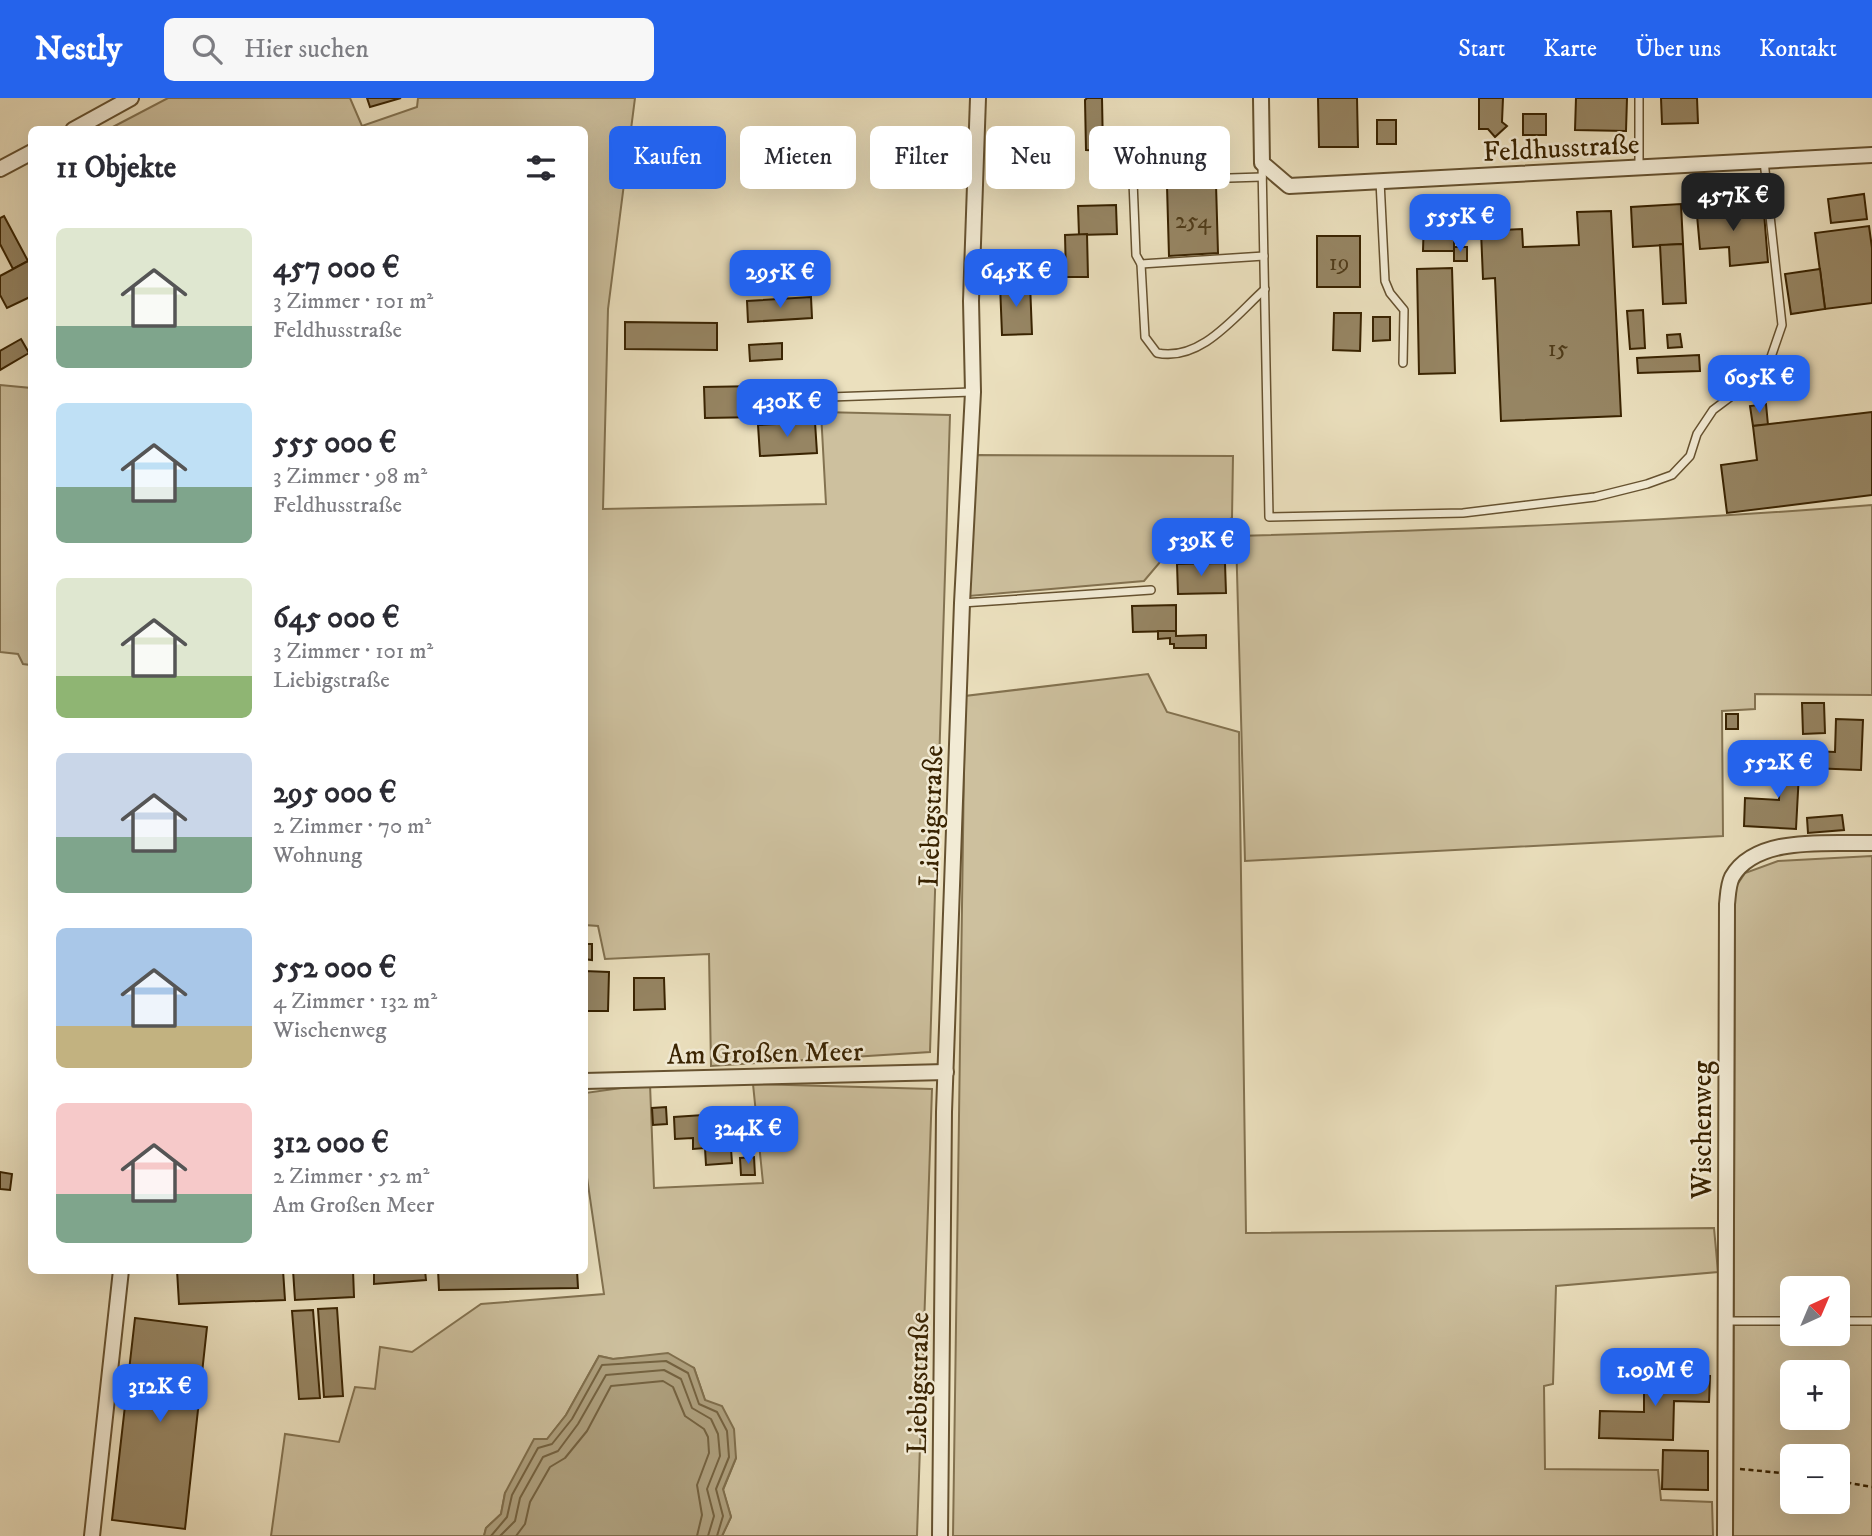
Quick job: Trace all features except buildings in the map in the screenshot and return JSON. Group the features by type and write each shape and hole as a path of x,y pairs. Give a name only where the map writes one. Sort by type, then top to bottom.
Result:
{"street":[{"path":"80,126 131,98"},
{"name":"Liebigstraße","path":"940,1536 946,1072 962,603 973,392 971,301 978,98"},
{"path":"1261,98 1262,170"},
{"path":"0,169 28,154"},
{"name":"Feldhusstraße","path":"1262,170 1289,186 1872,155"},
{"name":"Wischenweg","path":"1724,1536 1727,904 1731,879 1746,859 1777,846 1872,843"},
{"name":"Am Großen Meer","path":"588,1081 946,1072"},
{"path":"92,1536 121,1274"}],"lane":[{"path":"1639,98 1639,168"},
{"path":"1265,289 1215,336 1193,349 1172,356 1157,354 1145,337 1142,264 1136,255 1133,181 1262,170 1265,289 1269,517 1464,513 1595,496 1647,484 1672,475 1690,456 1697,433 1713,411 1757,377 1782,325 1764,161"},
{"path":"1380,181 1385,281 1390,293 1404,310 1403,363"},
{"path":"1142,264 1264,256"},
{"path":"830,397 973,392"},
{"path":"962,603 1151,590"},
{"path":"1724,1321 1780,1321"},
{"path":"1850,1321 1872,1321"}],"path":[{"path":"1723,1467 1780,1473"},
{"path":"1850,1483 1872,1487"}],"shaded area":[{"path":"168,98 350,98 362,126 115,126"},
{"path":"418,98 635,98 631,126 609,126 609,189 623,189 608,309 603,509 826,504 821,412 950,415 930,1052 711,1066 709,954 605,959 598,926 588,925 588,126 362,126 417,107"},
{"path":"0,385 28,388 28,665 23,664 18,654 0,652"},
{"path":"977,455 1233,456 1232,518 1171,549 1144,581 969,596"},
{"path":"1872,505 1872,695 1755,694 1755,709 1722,711 1723,836 1245,861 1236,536 1555,525"},
{"path":"1148,674 1167,712 1239,732 1246,1233 1714,1228 1718,1272 1556,1286 1553,1384 1544,1386 1545,1469 1658,1470 1661,1500 1712,1502 1713,1536 953,1536 965,696"},
{"path":"1872,856 1872,1536 1733,1536 1735,888 1745,873 1778,861"},
{"path":"650,1084 654,1188 763,1183 753,1084 932,1089 917,1536 722,1536 731,1517 723,1490 736,1458 705,1400 694,1368 634,1357 613,1359 599,1356 566,1415 505,1493 501,1514 486,1528 484,1536 271,1536 285,1434 339,1442 355,1387 375,1389 380,1347 412,1352 481,1304 604,1294 588,1185 588,1093"}],"water":[{"path":"668,1353 694,1368 705,1400 722,1406 734,1429 736,1458 723,1489 731,1517 722,1536 484,1536 486,1528 501,1514 505,1493 534,1439 547,1439 566,1415 599,1356 613,1359"}]}
